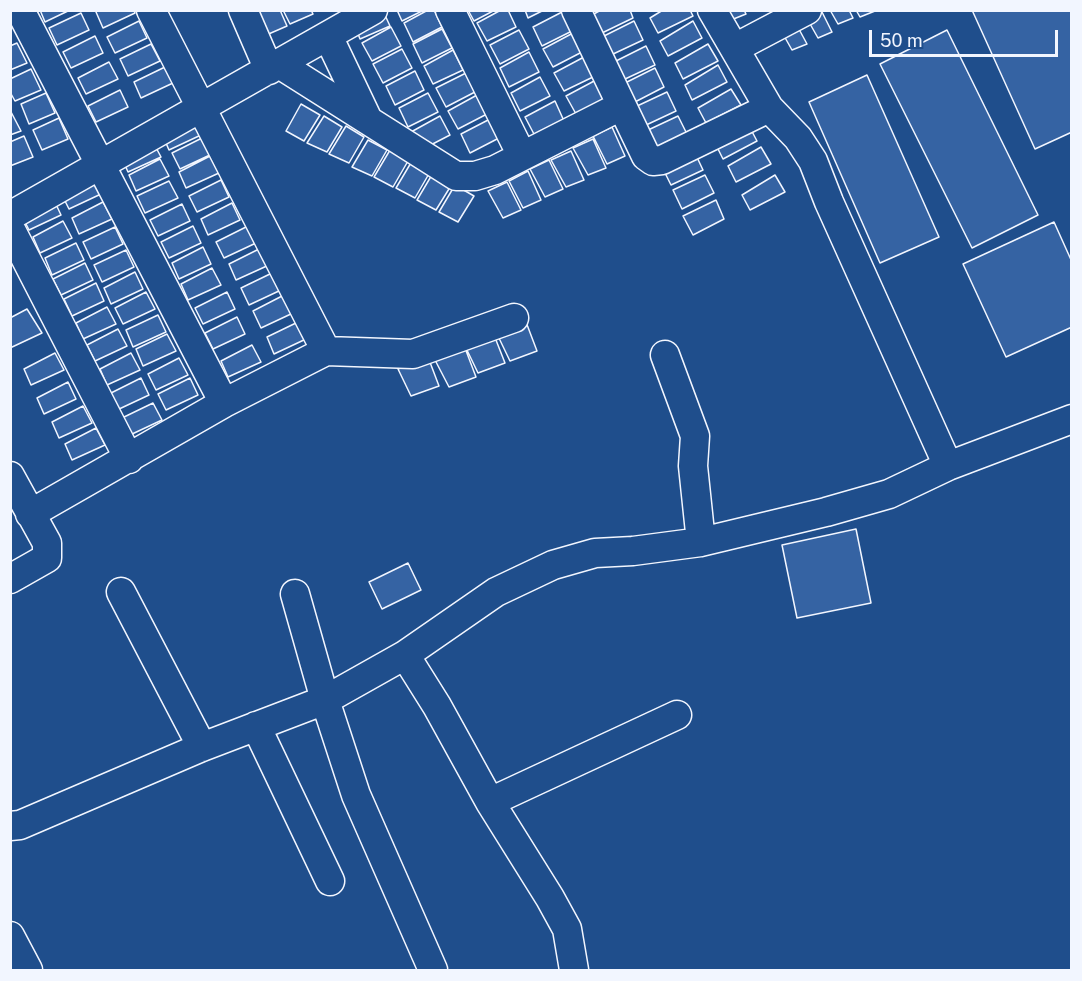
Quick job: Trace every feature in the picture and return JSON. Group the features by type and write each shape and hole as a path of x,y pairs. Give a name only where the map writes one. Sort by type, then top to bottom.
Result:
{"street":[{"path":"20,10 224,403"},
{"path":"151,10 326,351"},
{"path":"243,10 274,67 368,120 456,176 476,176 495,170 621,106"},
{"path":"10,216 373,10"},
{"path":"450,10 522,156"},
{"path":"576,10 646,156 653,161 662,160 769,108"},
{"path":"712,10 769,108 798,138 813,160 829,202 948,466"},
{"path":"735,48 807,10"},
{"path":"328,36 368,120"},
{"path":"10,228 17,261 129,459"},
{"path":"30,514 224,403 326,351 413,354 514,318"},
{"path":"665,355 695,436 693,466 701,542"},
{"path":"10,826 20,825 202,747 324,700 405,655 496,592 553,565 595,553 633,551 701,542 826,512 889,494 948,466 1071,419"},
{"path":"10,476 46,543 47,558 10,579"},
{"path":"121,592 202,747"},
{"path":"295,594 324,700 356,795 432,970"},
{"path":"405,655 438,706 490,802 567,929 574,970"},
{"path":"490,802 677,715"},
{"path":"256,726 330,880"},
{"path":"10,936 28,970"}],"building":[{"path":"40,10 70,10 45,22"},
{"path":"98,10 134,10 135,13 103,28 96,12"},
{"path":"252,10 280,10 287,26 264,36"},
{"path":"283,10 311,10 313,14 290,24"},
{"path":"397,10 424,10 402,21"},
{"path":"428,10 434,10 442,27 413,42 404,23"},
{"path":"468,10 495,10 474,21"},
{"path":"501,10 508,10 516,27 487,41 477,23"},
{"path":"525,10 544,10 528,18"},
{"path":"601,10 630,10 633,18 602,33 592,15"},
{"path":"663,10 690,10 693,16 658,33 650,18"},
{"path":"726,10 744,10 746,14 731,20"},
{"path":"814,10 821,10 832,32 818,38 805,15"},
{"path":"830,10 849,10 853,18 838,24"},
{"path":"856,10 875,10 875,11 860,17"},
{"path":"972,10 1072,10 1072,132 1035,149"},
{"path":"562,12 572,31 542,46 533,27"},
{"path":"81,13 89,30 57,45 49,28"},
{"path":"384,13 390,26 360,39 355,26"},
{"path":"794,20 807,44 792,50 779,27"},
{"path":"139,21 147,38 115,53 107,37"},
{"path":"634,21 643,40 611,55 602,37"},
{"path":"693,21 702,38 668,56 660,41"},
{"path":"391,27 401,46 372,61 362,43"},
{"path":"442,29 452,48 422,63 413,44"},
{"path":"519,30 529,49 500,64 490,45"},
{"path":"947,30 1038,215 972,248 880,64"},
{"path":"573,33 582,52 553,67 543,49"},
{"path":"95,36 103,53 71,68 63,52"},
{"path":"17,43 27,63 10,70 10,46"},
{"path":"151,44 160,61 128,76 120,59"},
{"path":"708,44 718,61 683,79 675,63"},
{"path":"646,46 655,65 623,80 614,62"},
{"path":"402,49 412,68 383,83 373,64"},
{"path":"453,50 463,70 433,84 424,66"},
{"path":"529,52 539,72 509,87 500,68"},
{"path":"584,57 593,77 564,91 554,73"},
{"path":"109,62 118,79 86,94 78,78"},
{"path":"718,65 727,82 692,100 685,85"},
{"path":"165,67 173,83 141,98 134,82"},
{"path":"655,68 664,87 633,103 623,84"},
{"path":"31,69 41,90 15,101 10,92 10,79"},
{"path":"415,71 424,90 395,105 386,86"},
{"path":"466,73 475,92 446,107 436,88"},
{"path":"867,75 939,237 880,263 809,102"},
{"path":"540,77 550,96 520,111 511,93"},
{"path":"596,80 605,99 576,114 566,96"},
{"path":"731,89 741,105 706,123 698,108"},
{"path":"120,90 128,107 96,122 88,106"},
{"path":"667,92 676,111 644,126 635,107"},
{"path":"46,93 55,113 29,124 21,104"},
{"path":"428,93 438,112 408,127 399,108"},
{"path":"477,95 487,114 458,129 448,111"},
{"path":"555,101 564,121 535,136 525,117"},
{"path":"301,104 320,115 304,141 286,131"},
{"path":"10,110 21,131 10,135"},
{"path":"324,116 342,127 327,152 307,143"},
{"path":"440,116 450,135 421,150 411,132"},
{"path":"678,116 687,134 655,150 646,131"},
{"path":"59,118 68,139 42,150 33,130"},
{"path":"193,118 201,135 169,150 162,134"},
{"path":"490,119 499,138 470,153 461,134"},
{"path":"748,124 757,141 723,159 715,143"},
{"path":"346,126 364,137 349,163 329,154"},
{"path":"612,127 625,156 607,164 593,136"},
{"path":"24,136 33,157 10,166 10,142"},
{"path":"204,137 212,154 180,169 172,153"},
{"path":"593,139 606,168 588,175 573,148"},
{"path":"152,140 161,157 128,172 121,156"},
{"path":"368,140 387,150 372,176 352,167"},
{"path":"761,147 771,164 736,182 728,166"},
{"path":"390,150 408,161 393,187 374,177"},
{"path":"571,151 584,180 566,187 551,160"},
{"path":"694,151 703,170 671,185 662,167"},
{"path":"210,156 219,173 186,188 179,172"},
{"path":"160,159 169,176 136,191 129,175"},
{"path":"549,160 563,189 545,197 530,169"},
{"path":"412,161 430,172 415,198 396,188"},
{"path":"528,171 541,200 523,208 509,181"},
{"path":"433,173 452,184 436,210 417,200"},
{"path":"705,175 714,193 682,209 673,190"},
{"path":"775,175 785,192 750,210 742,195"},
{"path":"92,177 101,194 69,209 61,193"},
{"path":"221,180 229,197 197,212 189,196"},
{"path":"169,181 178,198 145,213 137,196"},
{"path":"507,182 521,210 503,218 488,191"},
{"path":"455,185 474,196 458,222 439,212"},
{"path":"53,198 61,215 29,230 21,214"},
{"path":"716,200 724,219 693,235 683,216"},
{"path":"103,202 112,219 79,234 72,218"},
{"path":"232,203 240,220 208,235 201,219"},
{"path":"182,204 190,221 158,236 150,220"},
{"path":"63,221 72,238 40,253 33,237"},
{"path":"1054,222 1072,262 1072,327 1006,357 963,264"},
{"path":"193,226 201,243 169,258 161,242"},
{"path":"248,226 256,243 224,258 216,242"},
{"path":"115,227 123,244 91,259 83,242"},
{"path":"76,243 84,260 52,275 45,258"},
{"path":"203,247 211,264 179,279 172,263"},
{"path":"261,248 269,265 236,280 229,264"},
{"path":"126,250 134,267 102,282 94,265"},
{"path":"85,263 93,280 61,295 53,279"},
{"path":"212,268 221,285 188,300 181,284"},
{"path":"135,272 143,289 111,304 104,288"},
{"path":"272,273 281,290 249,305 241,288"},
{"path":"96,283 104,301 72,316 64,299"},
{"path":"146,292 155,309 123,324 115,308"},
{"path":"227,292 235,309 203,324 195,308"},
{"path":"284,295 293,313 261,328 253,311"},
{"path":"107,307 116,324 83,339 76,323"},
{"path":"27,309 42,333 10,348 10,318"},
{"path":"158,315 166,332 133,347 126,330"},
{"path":"237,317 245,334 213,349 205,333"},
{"path":"298,322 306,339 274,354 267,337"},
{"path":"526,322 537,351 510,361 497,334"},
{"path":"118,329 127,346 95,361 87,345"},
{"path":"167,334 176,351 143,366 136,349"},
{"path":"494,335 505,363 478,373 465,346"},
{"path":"252,345 261,362 228,377 221,361"},
{"path":"465,348 476,377 449,387 435,360"},
{"path":"55,353 64,370 31,385 24,369"},
{"path":"131,353 140,370 107,385 100,369"},
{"path":"428,357 439,386 411,396 398,369"},
{"path":"179,358 188,375 156,390 148,374"},
{"path":"141,378 149,395 117,410 109,394"},
{"path":"190,378 198,395 166,410 158,394"},
{"path":"68,382 76,399 44,414 37,398"},
{"path":"153,403 162,420 130,435 122,418"},
{"path":"83,406 92,423 59,438 52,422"},
{"path":"96,428 105,445 72,460 65,444"},
{"path":"856,529 871,603 797,618 782,545"},
{"path":"408,563 421,590 382,609 369,582"}]}
